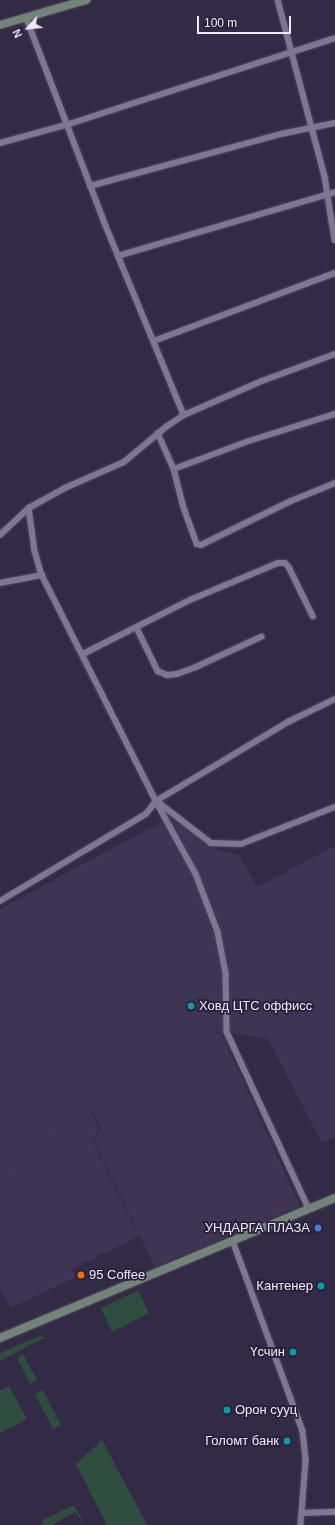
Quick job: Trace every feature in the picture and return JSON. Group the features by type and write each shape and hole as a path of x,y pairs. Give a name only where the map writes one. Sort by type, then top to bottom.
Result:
{"street":[{"path":"0,25 27,19 71,2 86,0"},
{"path":"278,0 329,195 335,240"},
{"path":"27,19 90,186 184,415"},
{"path":"0,143 66,125 335,38"},
{"path":"90,186 312,126 335,123"},
{"path":"118,256 335,192"},
{"path":"154,341 335,273"},
{"path":"0,535 28,508 65,488 124,462 158,433 184,415 262,381 335,354"},
{"path":"174,470 249,440 335,414"},
{"path":"158,433 174,470 186,515 197,544 201,545 291,501 335,483"},
{"path":"28,508 35,551 42,575 156,800 196,874 218,932 226,974 227,1032 310,1209"},
{"path":"83,654 190,600 278,563 285,563 289,567 313,616"},
{"path":"0,583 42,575"},
{"path":"137,628 158,671 167,675 177,674 261,637"},
{"path":"0,901 146,814 156,800 288,722 335,699"},
{"path":"156,800 211,843 241,844 335,807"},
{"path":"0,1338 335,1198"},
{"path":"233,1241 303,1431 306,1456 301,1525"},
{"path":"302,1513 335,1512"}],"shaded area":[{"path":"174,815 211,848 239,855 257,887 335,846 335,1137 322,1143 268,1039 220,1031 300,1206 155,1267 93,1140 101,1129 93,1113 20,1149 92,1114 99,1129 92,1140 139,1236 72,1269 76,1277 10,1308 0,1288 0,1181 18,1171 0,1180 0,909"}],"green space":[{"path":"138,1291 149,1313 112,1332 101,1308"},
{"path":"40,1336 44,1338 0,1361 0,1353"},
{"path":"23,1354 37,1380 30,1384 17,1358"},
{"path":"9,1386 27,1419 0,1433 0,1391"},
{"path":"43,1390 61,1425 53,1429 35,1394"},
{"path":"102,1440 147,1525 107,1525 76,1464"},
{"path":"74,1505 85,1525 75,1512 52,1525 44,1525 42,1520"}],"place":[{"name":"Ховд ЦТС оффисс","path":"191,1006"},
{"name":"УНДАРГА ПЛАЗА","path":"318,1228"},
{"name":"95 Coffee","path":"81,1275"},
{"name":"Кантенер","path":"321,1286"},
{"name":"Үсчин","path":"293,1352"},
{"name":"Орон сууц","path":"227,1410"},
{"name":"Голомт банк","path":"287,1441"}]}
